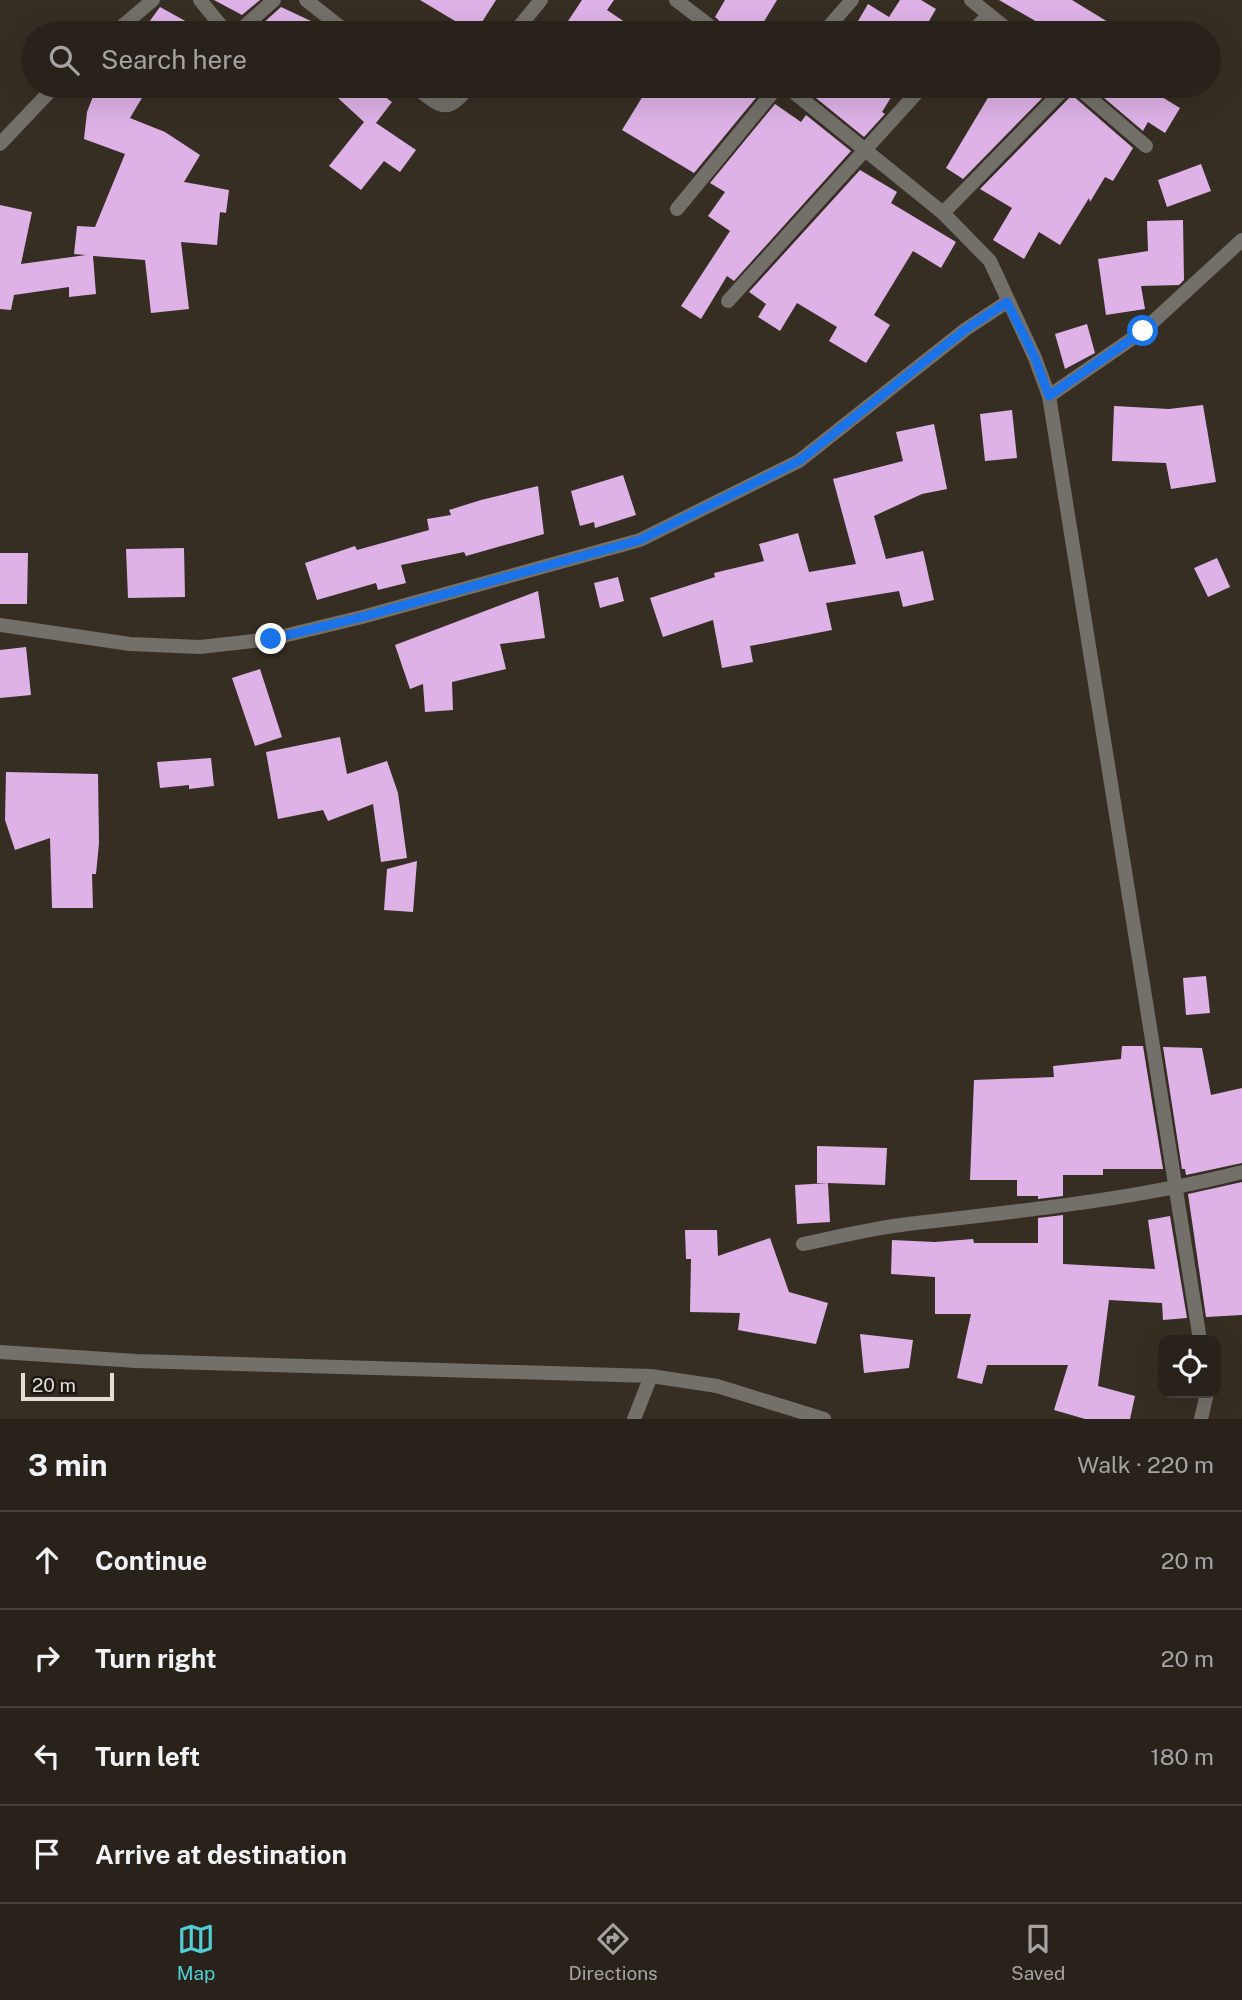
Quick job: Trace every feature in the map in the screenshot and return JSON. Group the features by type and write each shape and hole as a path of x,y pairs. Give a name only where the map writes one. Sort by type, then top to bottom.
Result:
{"street":[{"path":"128,21 153,0"},
{"path":"200,0 217,21"},
{"path":"250,21 274,0"},
{"path":"306,0 333,21"},
{"path":"523,21 541,0"},
{"path":"676,0 703,21"},
{"path":"834,21 852,0"},
{"path":"971,0 997,21"},
{"path":"982,21 989,14"},
{"path":"0,144 44,98"},
{"path":"429,98 437,104 448,106 460,98"},
{"path":"677,209 768,98"},
{"path":"801,98 943,213 990,261 1035,358 1049,396 1199,1335"},
{"path":"728,301 912,98"},
{"path":"943,213 1055,98"},
{"path":"1090,98 1146,146"},
{"path":"1049,396 1143,331 1242,240"},
{"path":"0,625 130,644 186,647 271,639 362,617 640,540 799,461 966,329 1007,302"},
{"path":"803,1244 907,1224 960,1220 1174,1190 1242,1172"},
{"path":"0,1352 136,1361 651,1376 717,1387 824,1419"},
{"path":"634,1419 651,1376"},
{"path":"1201,1419 1206,1398"}],"building":[{"path":"214,0 260,0 242,15"},
{"path":"420,0 496,0 483,21 455,21"},
{"path":"582,0 614,0 607,10 623,21 568,21"},
{"path":"725,0 777,0 764,21 719,21 715,17"},
{"path":"900,0 921,0 936,9 929,21 858,21 868,4 889,17"},
{"path":"999,0 1072,0 1106,21 1035,21"},
{"path":"160,7 185,21 150,21"},
{"path":"281,7 311,21 265,21"},
{"path":"92,98 142,98 130,118 165,132 200,155 184,182 229,190 226,213 220,212 217,245 181,242 189,309 151,313 145,260 93,256 96,294 69,297 69,287 14,295 11,310 0,309 0,205 32,212 21,264 86,255 74,254 77,226 95,227 125,154 84,139 87,112"},
{"path":"338,98 386,98 392,102 376,123 416,150 400,172 384,161 361,190 329,166 364,122"},
{"path":"642,98 756,98 694,173 622,130"},
{"path":"816,98 891,98 882,112 885,114 864,137"},
{"path":"988,98 1042,98 963,179 946,168"},
{"path":"1069,98 1075,98 1133,148 1113,181 1105,177 1090,202 1089,198 1060,245 1039,232 1024,259 993,240 1012,208 980,189"},
{"path":"1104,98 1164,98 1180,108 1165,133 1148,122 1143,131"},
{"path":"775,104 801,122 806,115 851,151 734,281 727,276 701,319 681,306 730,231 708,216 725,192 710,183"},
{"path":"1201,164 1211,191 1167,207 1158,180"},
{"path":"860,170 897,192 891,203 956,242 941,268 913,251 874,315 890,325 866,363 829,341 837,327 797,303 780,331 758,317 766,304 749,292"},
{"path":"1183,220 1184,280 1179,285 1141,286 1145,309 1106,315 1098,259 1148,251 1147,221"},
{"path":"1087,324 1095,353 1065,369 1055,334"},
{"path":"1203,405 1216,482 1171,489 1166,463 1112,461 1114,406 1169,409"},
{"path":"1012,410 1017,458 985,461 980,414"},
{"path":"934,424 947,489 922,494 874,516 886,559 923,551 934,600 903,607 899,591 826,603 832,630 750,646 753,662 722,668 713,620 663,637 650,598 715,577 714,573 764,561 759,544 798,533 809,572 856,564 833,479 903,461 896,432"},
{"path":"623,475 636,515 595,528 594,522 580,526 571,491"},
{"path":"538,486 544,534 466,556 464,552 401,565 406,583 378,590 376,583 317,600 305,563 355,546 357,550 429,530 427,519 451,515 449,510"},
{"path":"184,548 185,597 128,598 126,549"},
{"path":"0,553 28,553 27,604 0,604"},
{"path":"1217,558 1230,587 1208,597 1194,568"},
{"path":"618,577 624,601 600,608 594,583"},
{"path":"538,591 545,638 500,644 506,669 452,682 453,710 425,712 423,684 410,689 395,645"},
{"path":"26,647 31,695 0,698 0,650"},
{"path":"260,669 282,737 255,746 232,678"},
{"path":"340,737 347,774 387,761 398,793 407,858 381,862 373,804 328,821 323,810 278,819 266,752"},
{"path":"211,758 214,786 160,788 157,762"},
{"path":"6,772 98,774 99,843 96,874 92,874 93,908 52,908 50,838 15,850 5,820"},
{"path":"417,861 413,912 384,910 387,869"},
{"path":"1206,976 1210,1013 1186,1015 1183,978"},
{"path":"1122,1046 1143,1046 1163,1169 1103,1169 1103,1175 1063,1175 1063,1196 1038,1199 1038,1196 1017,1196 1017,1180 970,1180 974,1080 1054,1077 1053,1066 1121,1059"},
{"path":"1163,1047 1202,1048 1211,1095 1242,1088 1242,1163 1186,1175 1185,1169 1182,1169"},
{"path":"817,1146 887,1148 885,1185 817,1183"},
{"path":"1242,1182 1242,1315 1206,1317 1188,1194"},
{"path":"828,1183 830,1222 797,1224 795,1185"},
{"path":"1063,1215 1063,1264 1155,1269 1148,1220 1170,1216 1187,1318 1163,1320 1162,1303 1109,1300 1098,1386 1135,1396 1130,1419 1085,1419 1054,1410 1068,1365 987,1365 982,1384 957,1378 971,1314 935,1314 935,1277 891,1274 892,1240 935,1242 973,1239 974,1243 1038,1243 1038,1218"},
{"path":"685,1230 717,1230 718,1256 770,1238 789,1292 828,1303 816,1344 738,1330 740,1313 690,1312 691,1259 686,1259"},
{"path":"860,1334 913,1340 909,1368 864,1373"}],"route":[{"path":"271,639 362,617 640,540 799,461 966,329 1007,302 1035,358 1049,396 1143,331"}]}
